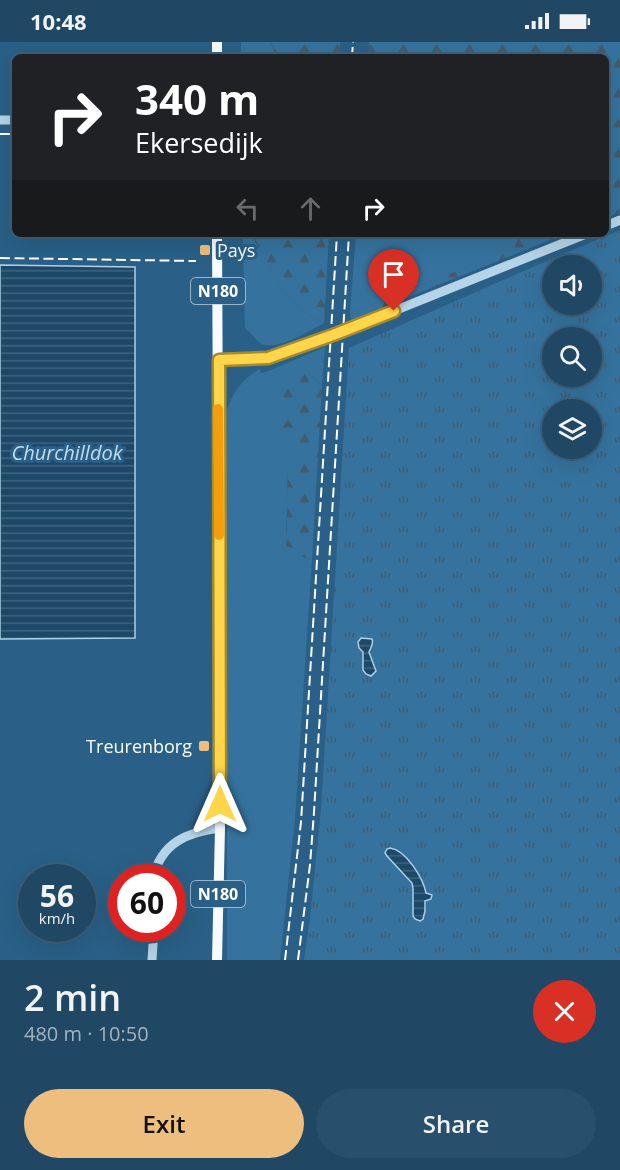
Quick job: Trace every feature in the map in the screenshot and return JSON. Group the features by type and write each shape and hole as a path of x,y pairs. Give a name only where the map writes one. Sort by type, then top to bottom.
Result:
{"main road":[{"name":"N180","path":"217,237 220,828 217,960"}],"street":[{"path":"219,360 258,360 276,356 578,237"},
{"path":"157,864 161,856 174,843 196,833 220,828"},
{"path":"152,960 153,942"}],"green space":[{"path":"241,42 269,42 274,48 274,54 241,54"},
{"path":"269,42 340,42 339,54 274,54 274,48"},
{"path":"369,42 620,42 620,212 609,217 609,54 368,54"},
{"path":"620,230 620,960 304,960 321,810 349,348 542,263 542,315 602,315 602,255 561,255 603,237 609,237 609,235"},
{"path":"243,237 253,237 284,292 303,312 324,323 294,339 276,345 260,343 245,328"},
{"path":"253,237 329,237 324,323 303,312 284,292"},
{"path":"356,237 490,237 498,255 350,313"},
{"path":"490,237 558,237 351,320 350,313 497,255"},
{"path":"325,347 322,385 309,374 283,431 295,450 295,458 287,467 286,532 299,556 312,559 295,819 280,960 227,960 227,410 239,386 260,369 260,373 266,372"},
{"path":"309,374 322,385 312,559 299,556 286,546 287,467 295,458 295,454 281,427 280,415 283,396 288,386 298,375"}],"water":[{"name":"Churchilldok","path":"0,265 135,267 135,638 0,639"},
{"path":"361,638 373,641 369,652 376,671 371,676 363,670 363,652 358,642"},
{"path":"390,848 408,859 418,873 426,893 432,895 431,899 425,901 423,919 420,921 413,916 412,883 385,853"}],"railway":[{"path":"352,54 353,42"},
{"path":"0,134 12,134"},
{"path":"285,960 301,822 337,237"},
{"path":"298,960 314,812 349,237"},
{"path":"0,258 196,261"}],"slow traffic":[{"path":"218,409 219,535"}],"place":[{"name":"Pays","path":"205,250"},
{"name":"Treurenborg","path":"204,746"}],"route":[{"path":"220,804 219,360 258,360 276,356 394,311"}]}
